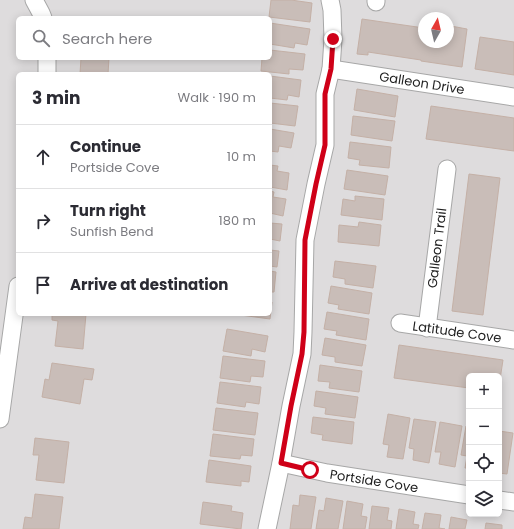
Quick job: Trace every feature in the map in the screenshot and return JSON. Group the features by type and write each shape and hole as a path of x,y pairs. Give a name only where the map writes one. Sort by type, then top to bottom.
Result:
{"street":[{"path":"34,0 42,16"},
{"path":"267,529 302,354 304,332 305,240 325,145 325,94 331,69 333,39 332,10 330,0"},
{"path":"46,72 47,60"},
{"name":"Galleon Drive","path":"331,69 514,97"},
{"name":"Galleon Trail","path":"427,328 448,169"},
{"path":"0,419 16,301"},
{"name":"Latitude Cove","path":"400,323 514,340"},
{"name":"Portside Cove","path":"281,463 326,473 466,495"},
{"path":"502,500 514,502"}],"shaded area":[{"path":"0,0 514,0 514,529 0,529"}],"building":[{"path":"271,0 291,0 312,3 310,22 269,16"},
{"path":"362,19 418,27 418,48 454,48 454,27 467,29 462,67 368,52 368,55 357,54"},
{"path":"272,23 310,29 307,45 295,43 294,48 272,44"},
{"path":"480,37 514,42 514,75 475,69"},
{"path":"272,50 305,54 303,70 289,69 289,74 261,71 262,60 272,60"},
{"path":"81,60 109,60 108,72 80,72"},
{"path":"272,76 301,80 299,97 288,95 287,100 272,98"},
{"path":"357,89 398,96 395,117 354,110"},
{"path":"272,103 298,106 295,126 272,123"},
{"path":"431,106 514,118 514,151 426,139"},
{"path":"353,116 395,121 392,141 351,135"},
{"path":"272,129 294,133 291,148 279,146 278,152 272,151"},
{"path":"350,142 391,147 389,168 359,165 360,160 348,158"},
{"path":"272,165 278,166 277,171 289,173 287,190 272,187"},
{"path":"347,170 388,176 385,195 344,189"},
{"path":"469,174 500,178 483,315 452,311"},
{"path":"272,192 274,192 273,197 286,199 283,216 272,213"},
{"path":"355,196 384,199 382,220 341,215 343,199 355,201"},
{"path":"359,222 381,225 379,246 338,242 339,225 358,227"},
{"path":"272,223 282,224 280,241 272,239"},
{"path":"272,250 279,251 277,267 272,266"},
{"path":"335,261 376,266 373,288 345,284 345,279 333,277"},
{"path":"272,271 276,272 274,292 272,292"},
{"path":"331,286 372,293 369,314 338,309 339,305 328,303"},
{"path":"327,312 369,319 366,340 336,335 337,331 324,329"},
{"path":"52,316 86,316 83,349 55,346 58,321 52,320"},
{"path":"248,316 270,316 270,319"},
{"path":"227,329 268,336 265,352 252,349 251,356 223,351"},
{"path":"325,338 366,345 362,366 335,362 335,357 322,355"},
{"path":"399,345 503,360 501,373 466,373 466,388 394,378"},
{"path":"223,356 265,361 263,377 251,376 250,382 220,378"},
{"path":"52,363 94,369 92,380 84,379 80,404 42,397 45,379 49,380"},
{"path":"320,365 362,371 359,392 329,388 330,382 318,381"},
{"path":"220,382 261,387 259,404 246,402 245,407 217,403"},
{"path":"316,391 358,397 355,418 325,414 326,408 314,406"},
{"path":"216,408 258,413 255,435 213,430"},
{"path":"388,414 410,418 403,459 387,457 389,445 383,444"},
{"path":"313,417 354,422 352,444 322,440 323,435 311,433"},
{"path":"414,419 436,422 429,463 413,460 414,449 409,448"},
{"path":"440,422 462,426 455,467 439,464 441,452 435,452"},
{"path":"466,426 466,456 461,455"},
{"path":"502,431 513,433 507,474 502,473"},
{"path":"213,434 254,439 252,456 241,455 240,459 210,456"},
{"path":"35,438 69,442 64,483 36,480 39,455 33,455"},
{"path":"209,460 251,466 249,482 241,481 241,486 206,482"},
{"path":"35,494 63,497 59,529 23,529 25,517 32,518"},
{"path":"300,495 316,497 311,529 290,529 293,505 299,506"},
{"path":"326,498 343,501 338,529 316,529 319,510 324,511"},
{"path":"347,501 363,504 361,516 367,517 365,529 343,529"},
{"path":"203,502 232,506 231,511 243,513 241,529 200,524"},
{"path":"372,506 389,508 387,520 392,521 391,529 369,529"},
{"path":"399,509 415,512 413,524 419,525 418,529 396,529"},
{"path":"425,513 441,515 439,528 445,529 422,529"},
{"path":"451,517 467,520 465,529 449,529"},
{"path":"486,523 502,525 502,529 485,529"}],"route":[{"path":"310,470 281,463 302,354 304,332 305,240 325,145 325,94 331,69 333,39"}]}
